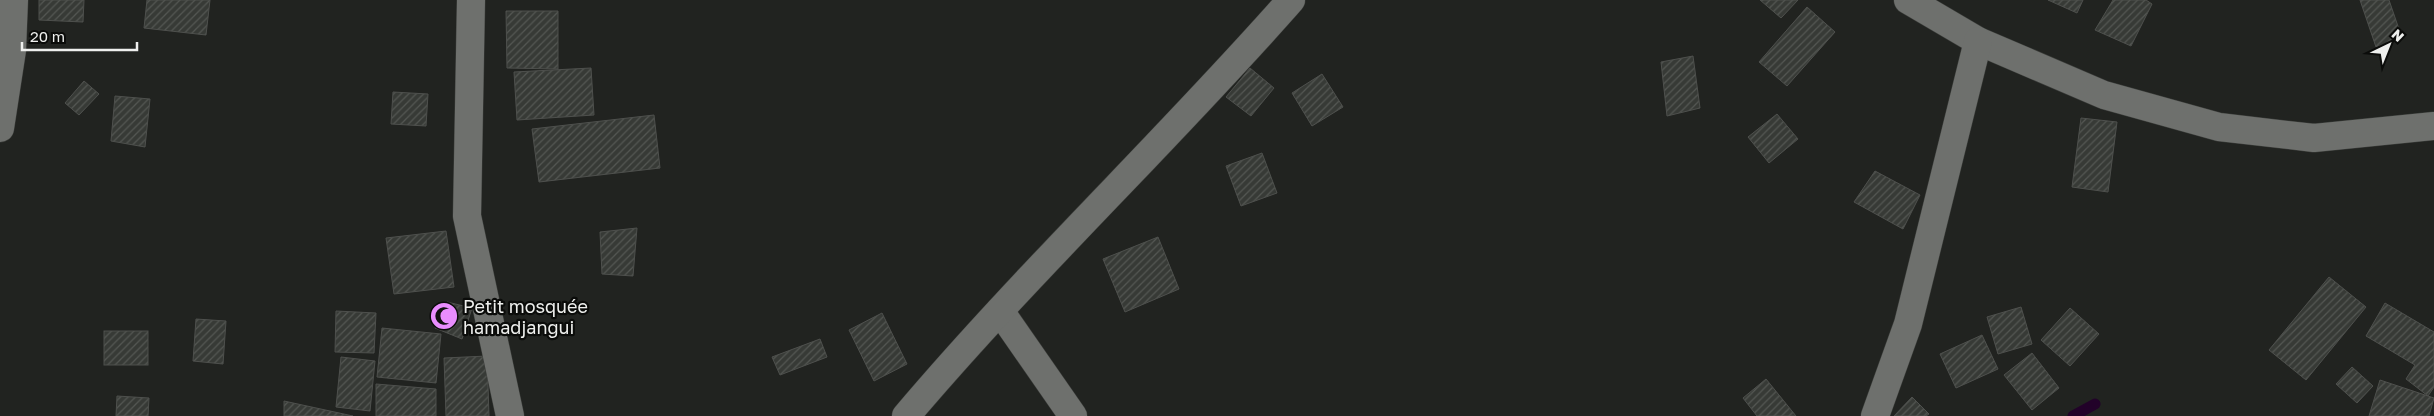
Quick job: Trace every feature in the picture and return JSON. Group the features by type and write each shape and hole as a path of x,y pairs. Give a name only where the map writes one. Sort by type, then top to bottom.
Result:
{"street":[{"path":"0,128 12,50 14,0"},
{"path":"471,0 467,216 510,416"},
{"path":"906,416 953,360 1229,70 1291,0"},
{"path":"1908,0 1978,41 2104,95 2219,127 2314,138 2434,126"},
{"path":"1875,416 1908,324 1978,41"},
{"path":"1000,311 1073,416"}],"building":[{"path":"39,0 84,0 83,22 39,20"},
{"path":"147,0 210,0 206,35 144,28"},
{"path":"1760,0 1798,0 1781,18"},
{"path":"2048,0 2083,0 2077,13"},
{"path":"2113,0 2146,0 2152,4 2131,46 2095,30"},
{"path":"2360,0 2389,0 2402,38 2376,47"},
{"path":"1807,7 1835,32 1787,86 1759,62"},
{"path":"506,11 558,11 558,69 507,68"},
{"path":"1693,56 1700,108 1667,116 1661,62"},
{"path":"591,68 594,115 517,120 514,72"},
{"path":"1250,68 1274,88 1251,116 1226,97"},
{"path":"1322,74 1343,107 1312,126 1292,93"},
{"path":"84,81 99,94 79,115 65,103"},
{"path":"393,92 428,94 426,126 391,124"},
{"path":"115,96 150,99 145,147 111,141"},
{"path":"1777,114 1798,139 1769,163 1748,137"},
{"path":"654,115 660,168 539,182 532,129"},
{"path":"2081,118 2117,122 2108,192 2072,187"},
{"path":"1262,153 1277,193 1241,206 1226,166"},
{"path":"1875,171 1920,195 1903,229 1854,202"},
{"path":"637,228 633,276 602,274 600,232"},
{"path":"446,231 454,287 394,294 386,238"},
{"path":"1158,237 1179,289 1125,312 1103,259"},
{"path":"2329,277 2366,307 2306,380 2269,350"},
{"path":"447,302 472,308 462,339 435,328"},
{"path":"2385,303 2434,332 2434,387 2428,396 2406,379 2415,365 2366,336"},
{"path":"2021,307 2032,344 1998,354 1987,317"},
{"path":"2070,308 2099,334 2070,366 2041,340"},
{"path":"336,311 376,313 374,353 335,352"},
{"path":"882,313 907,364 874,381 849,330"},
{"path":"196,319 226,321 223,364 193,361"},
{"path":"382,328 441,334 436,383 377,377"},
{"path":"104,331 148,331 148,365 104,365"},
{"path":"1982,335 1998,369 1956,388 1940,354"},
{"path":"820,339 827,357 780,375 772,357"},
{"path":"2032,353 2059,388 2032,410 2004,375"},
{"path":"487,356 489,416 446,416 444,358"},
{"path":"341,357 375,361 370,411 336,407"},
{"path":"2352,367 2373,386 2357,403 2336,384"},
{"path":"1766,379 1796,416 1757,416 1743,398"},
{"path":"2380,380 2434,398 2429,416 2369,416"},
{"path":"376,384 436,389 436,416 376,416"},
{"path":"117,396 149,398 148,416 116,416"},
{"path":"1912,397 1929,414 1926,416 1894,416"},
{"path":"284,401 353,416 284,416"}],"waterway":[{"path":"2073,416 2095,404"}],"place":[{"name":"Petit mosquée hamadjangui","path":"444,316"}]}
